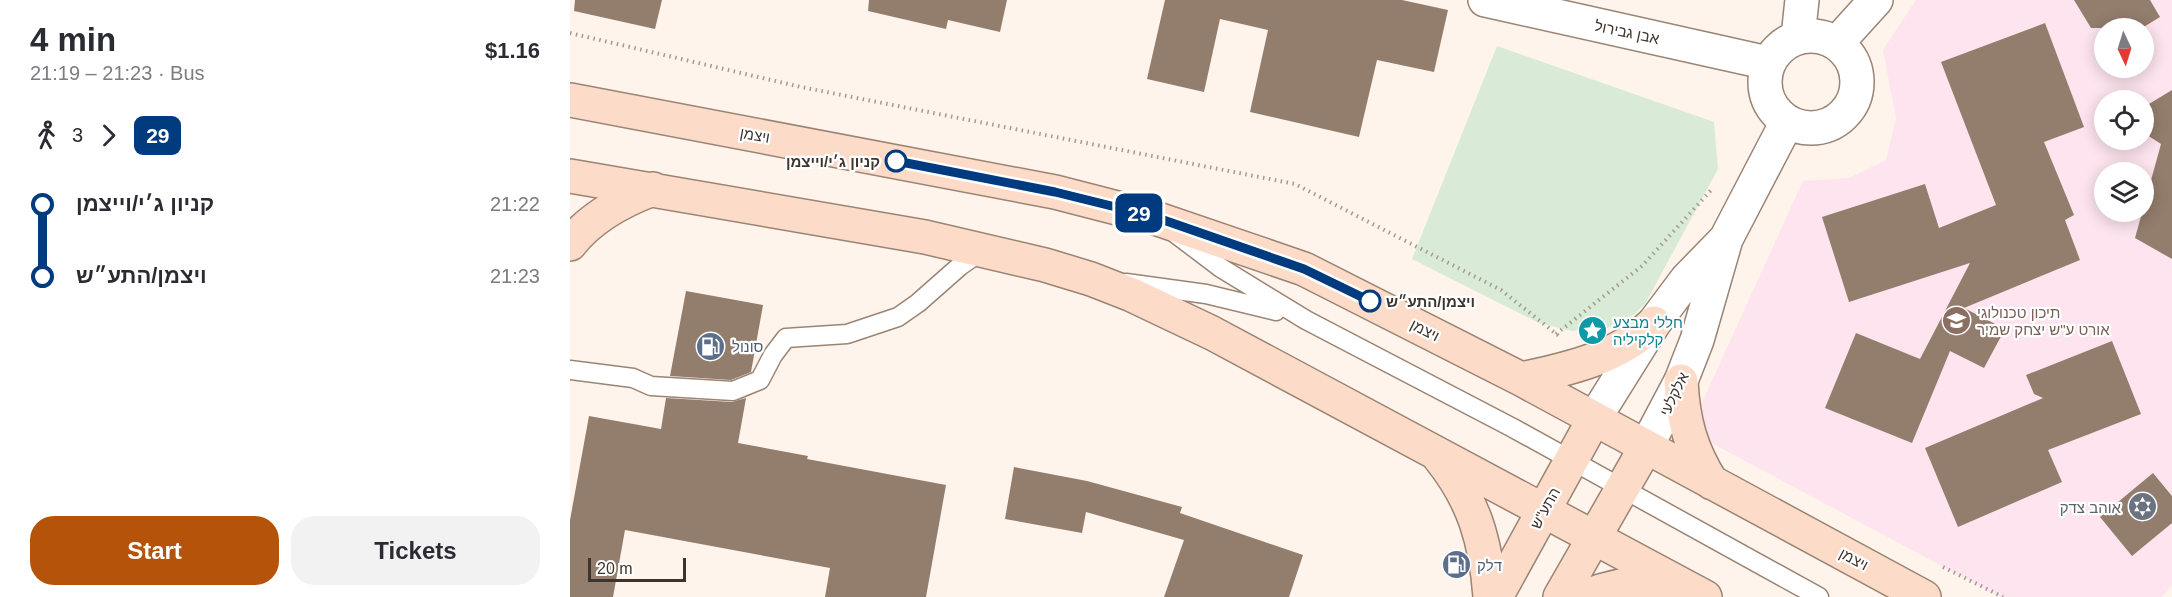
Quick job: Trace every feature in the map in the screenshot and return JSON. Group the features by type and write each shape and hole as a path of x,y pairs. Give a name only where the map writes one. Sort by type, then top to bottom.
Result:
{"main road":[{"name":"ויצמן","path":"570,100 1055,192 1152,216 1304,269 1521,379 1924,597"},
{"path":"570,176 873,228 983,250 1091,279 1212,333 1696,592"},
{"path":"570,244 586,226 606,211 653,189"},
{"path":"1521,379 1567,369 1608,354 1636,339 1654,323"},
{"path":"1681,381 1686,427 1699,461 1712,483"},
{"name":"התע\"ש","path":"1496,597 1594,419"},
{"name":"אלקלעי","path":"1594,537 1646,447"},
{"path":"1434,451 1454,476 1473,512 1479,532 1490,597"},
{"path":"1560,597 1594,537"},
{"path":"1584,597 1632,584 1667,584 1696,592"}],"street":[{"name":"אבן גבירול","path":"1485,0 1768,63"},
{"path":"1798,37 1802,0"},
{"path":"1837,43 1876,0"},
{"path":"1798,37 1822,37 1837,43 1853,61 1858,76 1857,90 1852,105 1835,122 1820,127 1802,127 1787,122 1776,113 1767,99 1764,78 1768,63 1784,44 1798,37"},
{"name":"אלקלעי","path":"1646,447 1681,381 1707,310 1726,239 1787,122"},
{"name":"אלקלעי","path":"1594,419 1654,323 1687,279 1726,239"}],"lane":[{"path":"1152,216 1221,268 1306,320 1623,488 1820,597"},
{"path":"570,370 633,378 651,386 733,391 760,380 773,355 786,338 847,334 898,317 983,250"},
{"path":"1091,279 1151,285 1206,294 1266,307 1306,320"}],"path":[{"path":"1557,334 1642,266 1717,184"}],"shaded area":[{"name":"תיכון טכנולוגי אורט ע\"ש יצחק שמיר","path":"1916,0 2172,0 2172,585 2162,597 2000,597 1689,431 1803,181 1849,178 1886,160 1896,118 1883,50"}],"green space":[{"path":"1497,46 1714,122 1718,169 1645,304 1627,321 1607,328 1572,331 1539,323 1412,259"}],"building":[{"path":"575,0 662,0 655,29 574,11"},
{"path":"869,0 1007,0 1000,32 948,20 946,29 868,11"},
{"path":"1165,0 1402,0 1448,10 1434,72 1377,60 1359,137 1250,112 1268,30 1220,19 1204,92 1147,79"},
{"path":"2074,0 2150,0 2160,17 2154,21 2154,18 2094,18 2094,28 2091,28"},
{"path":"2045,23 2084,127 2044,142 2074,215 2065,220 2080,260 1964,308 2005,329 1984,368 1950,351 1912,443 1825,408 1856,333 1920,359 1970,263 1849,302 1822,217 1925,184 1939,228 1996,205 1941,62"},
{"path":"2172,90 2172,259 2135,238 2139,222 2154,222 2154,169 2161,144 2154,139 2154,101"},
{"path":"686,291 763,305 751,372 731,380 670,376"},
{"path":"2112,341 2141,414 2048,450 2062,482 1958,527 1925,448 2043,398 2034,394 2026,375"},
{"path":"666,398 732,402 746,398 738,443 808,456 807,459 946,485 926,597 825,597 830,568 625,530 613,597 570,597 570,520 589,416 661,429"},
{"path":"1014,467 1087,481 1182,507 1180,513 1303,555 1289,597 1164,597 1184,540 1086,512 1082,533 1005,519"},
{"name":"אוהב צדק","path":"2153,473 2172,496 2172,523 2132,556 2100,517"}],"bus line":[{"name":"29","path":"896,161 1055,192 1152,216 1304,269 1370,301"}],"place":[{"name":"קניון ג׳י/וייצמן","path":"896,161"},
{"name":"ויצמן/התע״ש","path":"1370,301"},
{"name":"תיכון טכנולוגי אורט ע\"ש יצחק שמיר","path":"1956,321"},
{"name":"חללי מבצע קלקיליה","path":"1592,331"},
{"name":"סונול","path":"711,346"},
{"name":"אוהב צדק","path":"2142,507"},
{"name":"דלק","path":"1456,565"}]}
